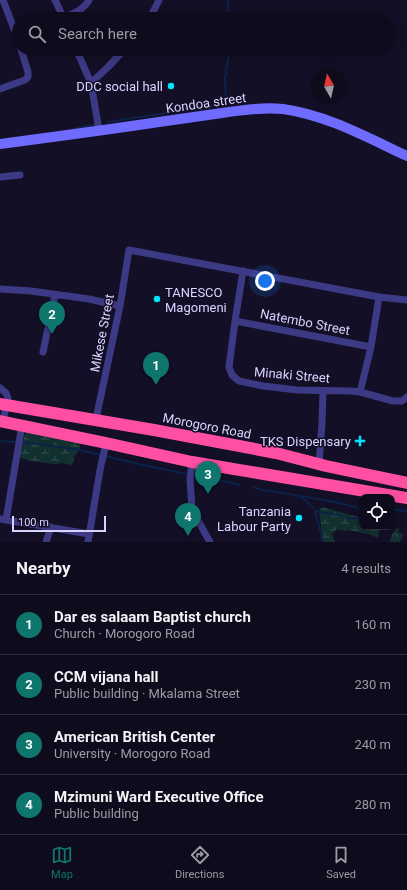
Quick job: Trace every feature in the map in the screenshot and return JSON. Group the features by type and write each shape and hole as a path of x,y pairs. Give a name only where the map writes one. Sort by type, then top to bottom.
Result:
{"highway":[{"name":"Morogoro Road","path":"3,405 276,453 319,465 407,483"},
{"path":"2,421 192,462 407,498"}],"street":[{"path":"3,0 12,24"},
{"path":"56,0 61,12"},
{"path":"75,12 89,0"},
{"path":"153,12 159,0"},
{"path":"0,89 25,80 28,77 23,56"},
{"path":"79,56 91,83 99,130"},
{"path":"91,83 118,56"},
{"name":"Kondoa street","path":"0,144 234,111 283,109 326,120 407,156"},
{"path":"0,177 20,175"},
{"name":"Mikese Street","path":"95,420 120,306 129,250 243,271"},
{"path":"243,271 379,297 407,300"},
{"name":"Minaki Street","path":"243,271 229,367 232,375 239,381 263,386 297,390 360,392 393,401 402,401 407,397"},
{"path":"0,289 31,290 55,295 89,299 120,306"},
{"path":"42,352 55,295"},
{"path":"360,392 371,347 379,297"},
{"name":"Natembo Street","path":"235,321 371,347"},
{"path":"0,388 6,393 8,398 3,405 4,416 2,421"},
{"path":"319,465 323,391"},
{"path":"22,425 3,520 89,534"},
{"path":"88,542 106,443"},
{"path":"192,462 190,480 192,510 210,542"},
{"path":"46,542 51,527"}],"green space":[{"path":"27,430 80,443 80,449 74,457 73,463 71,465 63,463 55,464 30,461 19,457 18,453"},
{"path":"322,507 359,517 359,530 379,530 378,538 368,534 337,529 332,534 335,542 323,542 319,510"},
{"path":"399,527 398,532 403,534 400,542 389,542 394,531"}],"waterway":[{"path":"228,0 229,12"},
{"path":"107,122 226,104 225,78 229,56"},
{"path":"73,129 96,124"},
{"path":"0,441 17,442"},
{"path":"21,442 84,451 206,478"},
{"path":"215,479 239,485"},
{"path":"253,487 262,490 335,502 359,508"},
{"path":"302,497 314,508"},
{"path":"323,542 315,511 342,516"},
{"path":"395,511 407,511"},
{"path":"347,518 359,519"}],"place":[{"name":"DDC social hall","path":"171,86"},
{"name":"TANESCO Magomeni","path":"157,299"},
{"name":"CCM vijana hall","path":"52,334"},
{"name":"Dar es salaam Baptist church","path":"156,385"},
{"name":"TKS Dispensary","path":"360,441"},
{"name":"American British Center","path":"208,494"},
{"name":"Tanzania Labour Party","path":"299,518"},
{"name":"Mzimuni Ward Executive Office","path":"188,536"}]}
